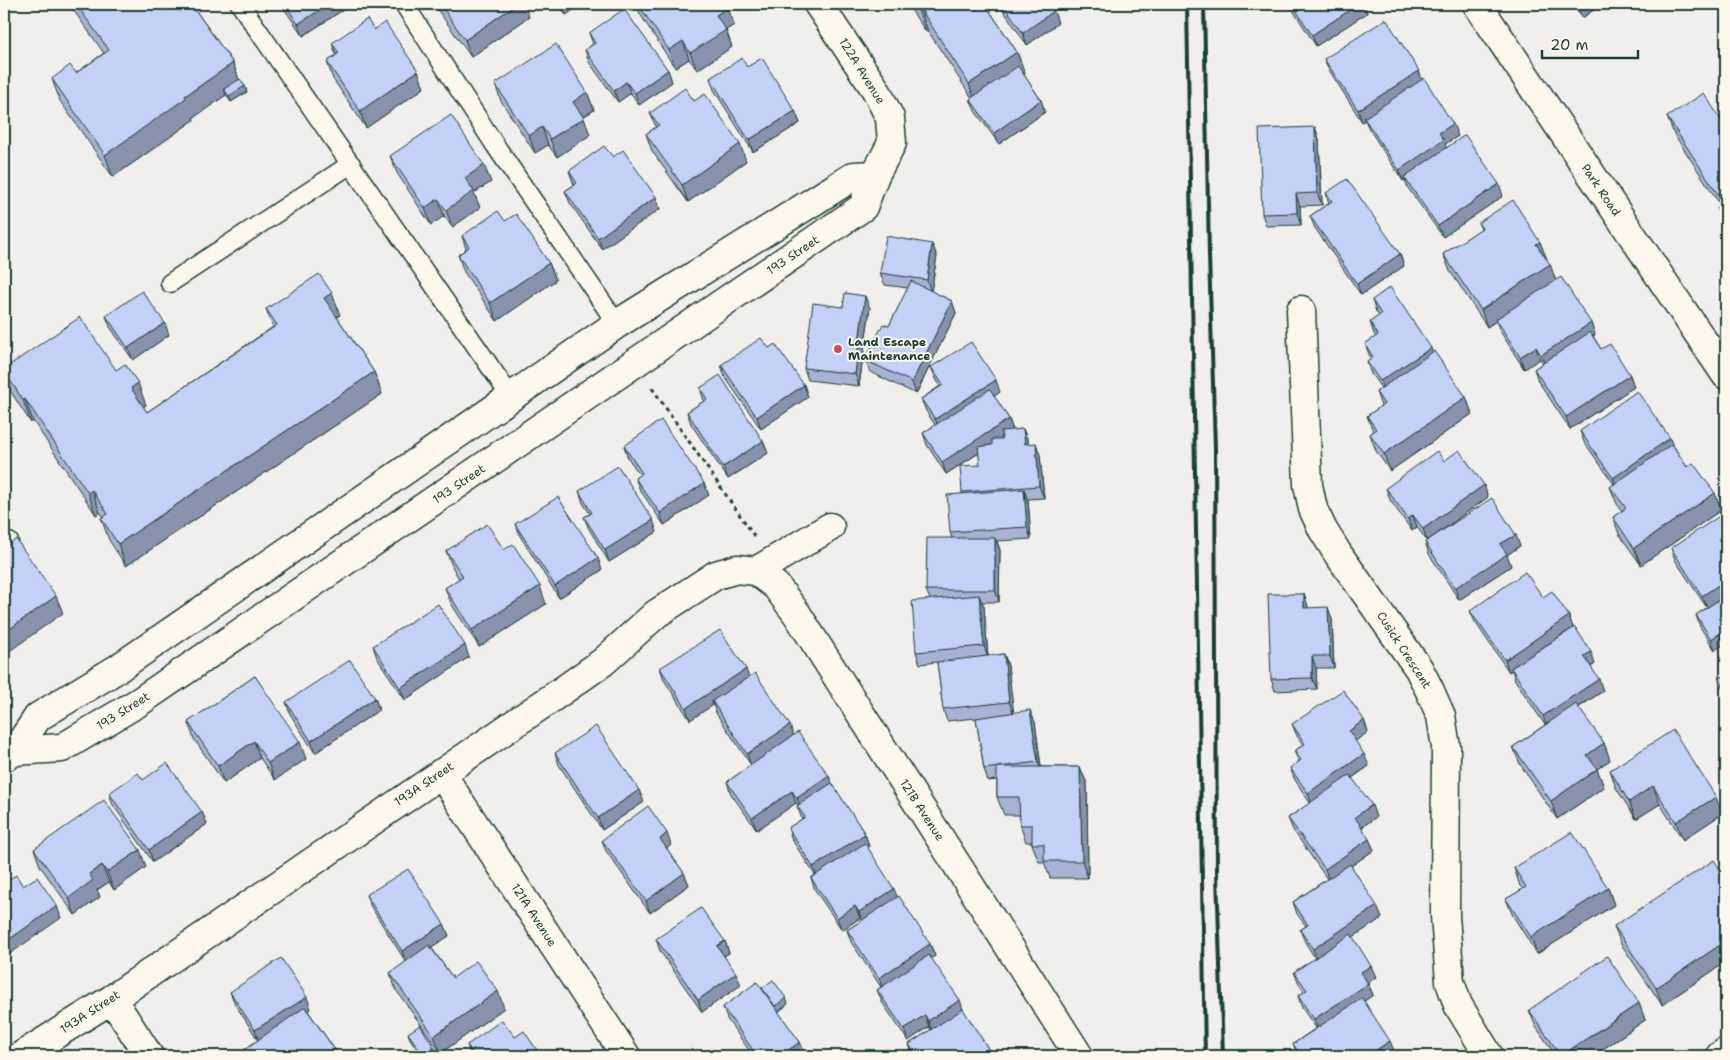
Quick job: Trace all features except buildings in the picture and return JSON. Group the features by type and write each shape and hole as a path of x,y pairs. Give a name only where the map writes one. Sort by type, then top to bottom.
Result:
{"street":[{"name":"122A Avenue","path":"818,4 876,90 890,118 892,143"},
{"name":"Park Road","path":"1477,4 1726,375"},
{"name":"193 Street","path":"9,755 62,748 139,702 864,207 875,175 892,143"},
{"name":"193 Street","path":"9,755 38,717 116,669 617,324 854,176 875,175"},
{"name":"Cusick Crescent","path":"1301,310 1308,485 1313,509 1338,554 1419,669 1440,716 1446,747 1445,916 1450,982 1458,1005 1489,1056"},
{"path":"764,567 830,528"},
{"name":"193A Street","path":"21,1056 112,999 603,662 656,614 716,575 737,569 764,567"},
{"name":"121B Avenue","path":"764,567 797,614 1079,1056"},
{"name":"121A Avenue","path":"441,773 626,1056"},
{"path":"112,999 149,1056"},
{"path":"1720,1056 1726,1052"}],"lane":[{"path":"240,4 511,397"},
{"path":"404,4 495,145 617,324"},
{"path":"170,283 351,164"}],"path":[{"path":"636,363 764,567"}],"railway":[{"path":"1187,4 1205,1056"},
{"path":"1204,4 1215,448 1217,874 1223,1056"}],"place":[{"name":"Land Escape Maintenance","path":"838,349"}]}
